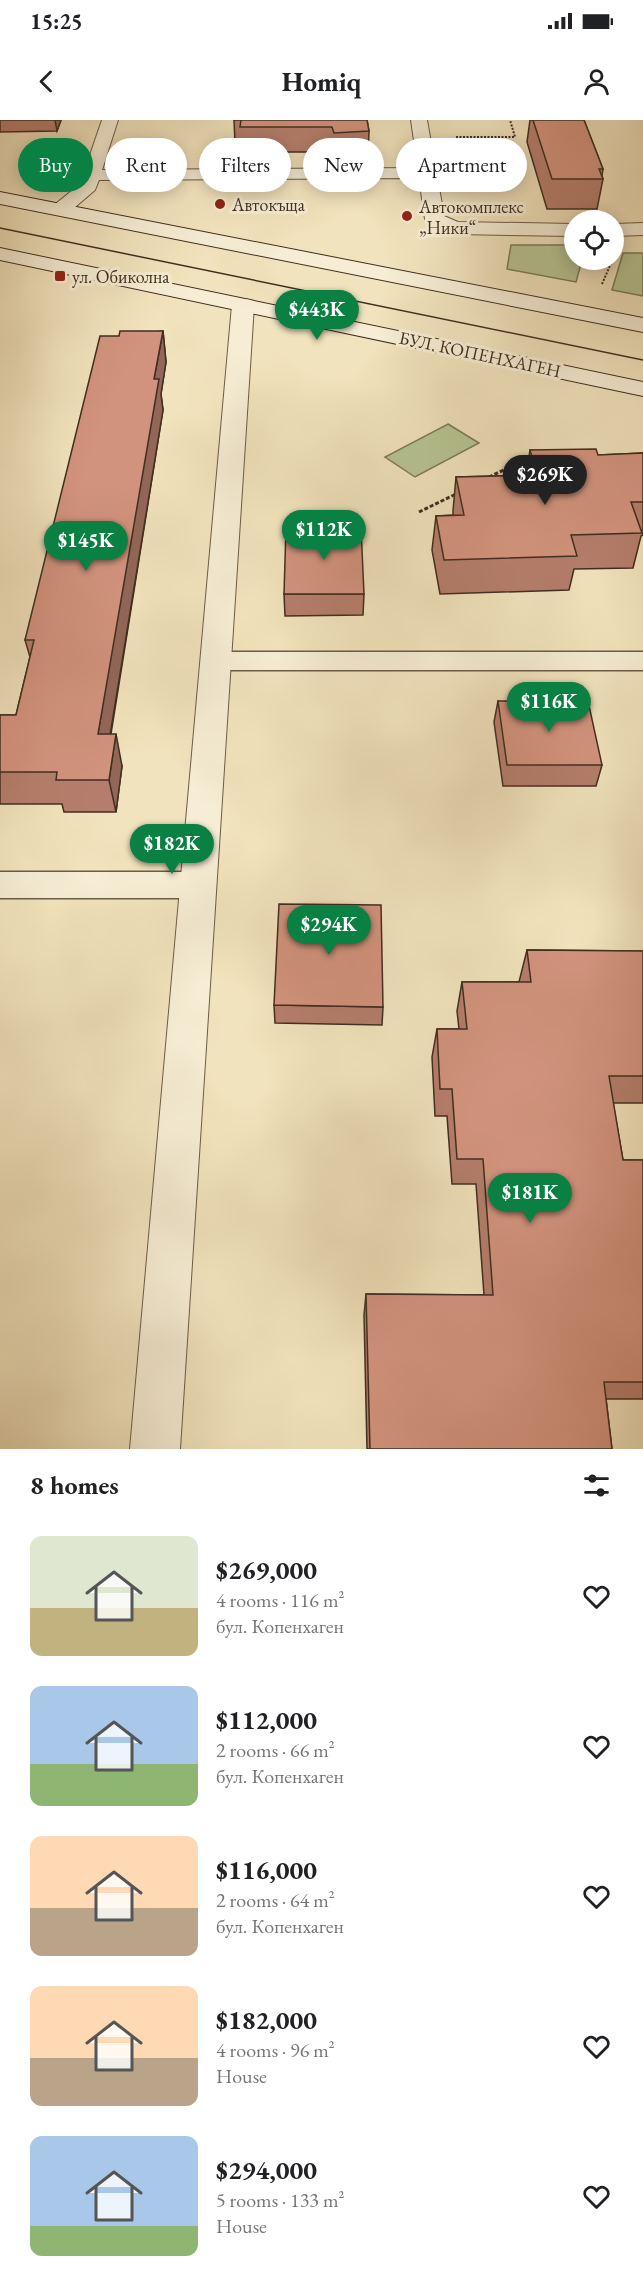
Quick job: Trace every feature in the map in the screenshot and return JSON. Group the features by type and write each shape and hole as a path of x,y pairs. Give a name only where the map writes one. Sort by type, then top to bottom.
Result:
{"street":[{"path":"110,120 93,175 396,173"},
{"path":"60,210 81,192"},
{"path":"431,192 435,219 454,228 564,230"},
{"path":"0,198 643,325"},
{"path":"624,230 643,230"},
{"name":"БУЛ. КОПЕНХАГЕН","path":"0,254 643,389"},
{"path":"155,1449 243,304"}],"lane":[{"path":"215,661 643,661"},
{"path":"0,885 198,885"}],"path":[{"path":"420,129 515,137 510,120"},
{"path":"602,288 608,270"},
{"path":"482,481 514,465 537,465"},
{"path":"419,512 461,491"}],"green space":[{"path":"511,245 564,245 564,270 579,270 576,282 507,269"},
{"path":"624,253 643,253 643,296 612,290 618,270 624,270"},
{"path":"448,424 479,443 415,477 385,457"}],"building":[{"path":"241,120 367,120 369,131 334,133 332,127 240,127"},
{"path":"533,120 584,120 603,169 599,169 603,179 552,179"},
{"path":"120,331 163,331 154,379 159,379 98,734 116,734 109,780 56,780 57,772 0,772 0,715 16,715 34,640 25,640 100,336 119,336"},
{"path":"596,449 598,455 643,453 643,502 631,502 642,533 571,535 577,556 444,560 436,516 464,515 456,477 537,475 530,450"},
{"path":"286,528 361,528 364,594 284,594"},
{"path":"498,701 588,701 602,765 507,765"},
{"path":"279,904 381,905 383,1007 274,1005"},
{"path":"527,950 643,951 643,1076 609,1076 623,1160 643,1160 643,1382 604,1382 612,1449 370,1449 366,1294 493,1295 483,1159 457,1159 452,1089 440,1089 437,1029 467,1029 462,982 531,982"}],"tram line":[{"path":"0,228 643,360"}],"place":[{"name":"Автокъща","path":"220,204"},
{"name":"Автокомплекс „Ники“","path":"407,216"},
{"name":"ул. Обиколна","path":"60,276"}]}
